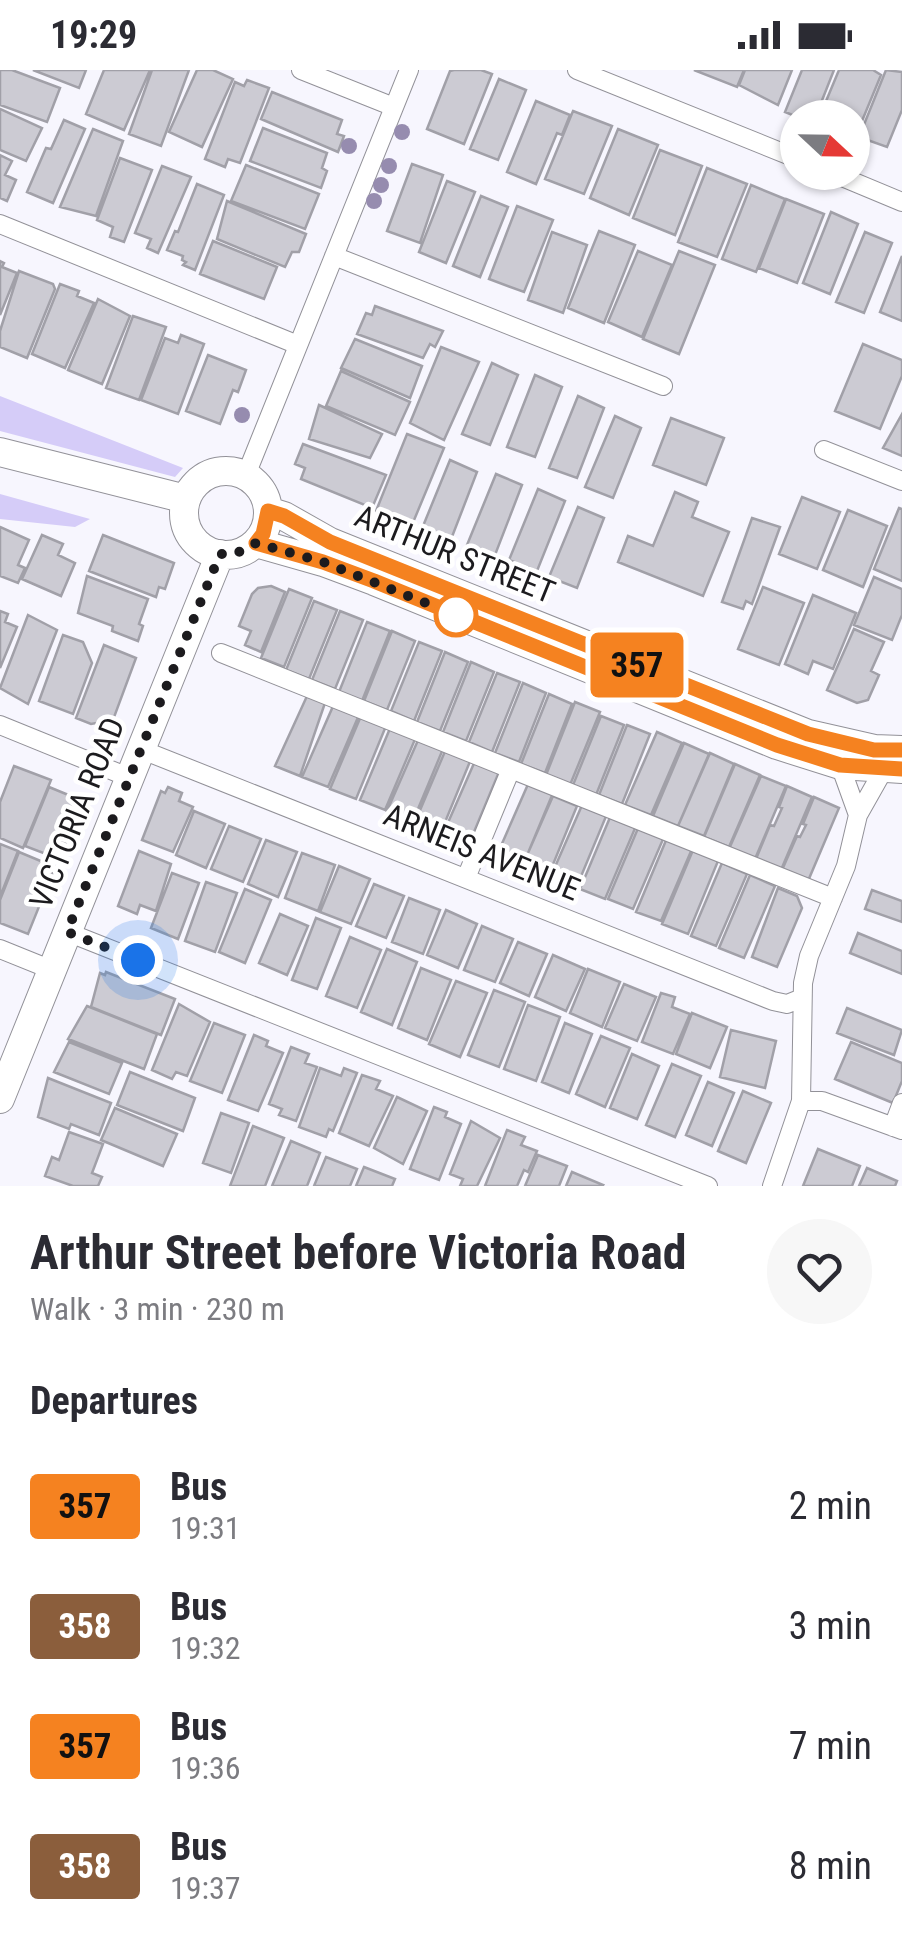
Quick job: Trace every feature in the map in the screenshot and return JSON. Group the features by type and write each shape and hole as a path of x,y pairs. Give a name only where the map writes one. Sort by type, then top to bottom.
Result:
{"street":[{"path":"301,70 394,107"},
{"path":"246,476 409,70"},
{"path":"577,70 780,152"},
{"path":"870,189 902,202"},
{"path":"0,224 298,346"},
{"path":"334,256 663,386"},
{"path":"824,450 902,481"},
{"path":"0,452 186,499"},
{"path":"218,471 246,476 262,490 268,511 263,534 256,543 235,554 220,554 200,546 186,524 186,499 194,486 218,471"},
{"name":"ARTHUR STREET","path":"268,511 330,542 808,734 874,750 896,763"},
{"name":"ARTHUR STREET","path":"256,543 323,562 777,745 840,765 896,763"},
{"name":"VICTORIA ROAD","path":"0,1099 220,554"},
{"path":"222,653 833,898"},
{"path":"0,726 128,777"},
{"name":"ARNEIS AVENUE","path":"140,749 773,1001 787,1004 802,998"},
{"path":"772,1186 801,1101 802,998 808,956 846,866 858,816 896,763"},
{"path":"840,765 858,816"},
{"path":"466,878 511,769"},
{"path":"67,932 708,1186"},
{"path":"0,949 52,970"},
{"path":"801,1101 822,1101 898,1128 902,1104"}],"shaded area":[{"path":"0,396 183,468 175,477 0,431"},
{"path":"0,494 90,519 75,527 0,519"}],"building":[{"path":"0,70 12,70 60,88 47,122 0,105"},
{"path":"33,70 86,70 79,88"},
{"path":"104,70 150,70 124,130 86,114"},
{"path":"152,70 189,70 161,146 129,134"},
{"path":"197,70 213,70 233,79 202,147 169,132"},
{"path":"694,70 744,70 737,87"},
{"path":"745,70 792,70 778,105 739,85"},
{"path":"802,70 834,70 822,100 790,100"},
{"path":"839,70 873,70 881,75 870,102 826,100"},
{"path":"886,70 902,72 902,110 887,147 870,141 870,110"},
{"path":"450,71 492,74 464,144 427,129"},
{"path":"499,79 526,90 498,160 470,149"},
{"path":"247,80 269,88 240,163 228,159 225,167 205,159 235,82 244,86"},
{"path":"272,92 342,120 337,134 344,136 338,152 261,119"},
{"path":"536,101 570,115 562,135 557,133 536,184 507,172"},
{"path":"0,109 42,128 26,161 0,150"},
{"path":"573,111 612,126 584,194 545,179"},
{"path":"64,120 85,129 53,203 27,192 46,148 51,149"},
{"path":"263,128 327,153 322,168 327,171 321,188 250,161"},
{"path":"93,129 123,141 96,216 60,207"},
{"path":"618,129 658,145 629,215 590,198"},
{"path":"660,150 702,166 675,235 633,218"},
{"path":"0,155 12,161 5,175 16,180 7,201 0,198"},
{"path":"120,158 152,170 124,242 110,237 113,227 97,220"},
{"path":"412,164 443,175 420,243 387,231"},
{"path":"246,165 319,194 305,229 231,201"},
{"path":"162,166 191,177 158,253 147,248 151,239 135,233"},
{"path":"707,168 747,184 717,257 678,242"},
{"path":"447,181 475,192 446,263 419,252"},
{"path":"197,184 224,195 195,270 183,265 183,256 167,250"},
{"path":"751,185 785,199 756,272 722,259"},
{"path":"481,196 508,207 480,277 453,266"},
{"path":"786,199 824,214 797,283 759,268"},
{"path":"227,201 306,234 299,252 292,252 285,267 217,239"},
{"path":"517,206 553,220 524,292 489,279"},
{"path":"831,212 858,224 830,294 803,283"},
{"path":"599,231 635,245 604,323 568,308"},
{"path":"552,232 587,245 563,313 528,300"},
{"path":"865,232 892,243 864,313 836,302"},
{"path":"213,241 277,267 264,299 200,274"},
{"path":"638,251 672,265 642,337 608,322"},
{"path":"679,251 715,265 679,354 643,339"},
{"path":"902,256 902,321 880,312"},
{"path":"0,261 4,263 2,267 17,273 0,315"},
{"path":"19,271 53,284 55,289 27,358 0,347 0,331"},
{"path":"60,284 79,291 77,296 94,303 65,368 32,354"},
{"path":"98,299 130,316 102,384 68,370"},
{"path":"375,306 443,331 435,347 430,344 423,358 357,334 366,313 372,315"},
{"path":"133,316 166,327 139,400 106,388"},
{"path":"181,335 204,344 178,414 141,400 165,338 178,343"},
{"path":"355,339 422,366 410,398 341,368"},
{"path":"863,344 902,360 902,376 880,429 835,411"},
{"path":"441,347 479,362 444,440 410,423"},
{"path":"208,355 246,370 238,392 233,390 220,424 186,411"},
{"path":"492,363 518,375 490,445 462,434"},
{"path":"341,371 410,402 395,435 326,406"},
{"path":"535,375 562,387 535,457 507,447"},
{"path":"578,396 604,408 577,478 549,468"},
{"path":"319,405 382,434 370,458 309,439"},
{"path":"902,414 902,456 883,448"},
{"path":"615,416 641,428 613,498 585,487"},
{"path":"671,418 724,438 706,485 653,465"},
{"path":"407,434 444,448 412,525 376,511"},
{"path":"303,444 386,475 372,508 301,479 305,468 295,464"},
{"path":"450,460 477,472 450,542 421,531"},
{"path":"496,474 522,485 495,555 467,545"},
{"path":"538,489 565,501 537,571 509,560"},
{"path":"675,492 698,502 692,517 729,532 703,596 618,562 628,536 653,546"},
{"path":"802,497 840,512 817,569 779,554"},
{"path":"578,507 604,518 577,588 549,577"},
{"path":"899,508 902,509 902,581 874,569"},
{"path":"848,510 887,526 863,587 823,570"},
{"path":"752,518 780,527 752,604 746,601 743,609 722,602"},
{"path":"0,527 29,540 18,565 25,568 18,583 0,576"},
{"path":"42,535 63,544 58,555 75,563 61,596 22,579"},
{"path":"103,535 174,563 165,589 159,587 156,597 89,571"},
{"path":"87,576 148,599 138,641 112,631 113,626 78,613"},
{"path":"874,577 902,589 902,615 892,640 854,625"},
{"path":"271,586 285,592 261,652 245,645 251,631 239,626 252,594 258,588"},
{"path":"763,587 804,603 779,665 738,649"},
{"path":"289,589 312,598 284,667 261,658"},
{"path":"813,595 856,613 833,669 813,661 808,674 785,664"},
{"path":"314,601 337,610 309,679 286,670"},
{"path":"0,611 8,614 5,622 17,627 0,668"},
{"path":"340,611 363,620 335,689 312,680"},
{"path":"28,615 57,630 28,704 0,688"},
{"path":"367,622 390,631 362,701 339,692"},
{"path":"854,629 884,642 871,671 879,675 868,700 857,703 827,690"},
{"path":"392,631 415,641 387,710 364,701"},
{"path":"63,635 83,642 92,663 73,714 39,701"},
{"path":"419,642 442,651 414,721 391,711"},
{"path":"104,645 136,658 113,720 91,724 76,718"},
{"path":"445,652 468,662 440,731 417,722"},
{"path":"471,662 494,672 466,741 443,732"},
{"path":"497,673 520,682 492,752 469,742"},
{"path":"523,683 546,693 519,762 495,753"},
{"path":"549,694 572,704 545,773 521,764"},
{"path":"307,696 325,703 300,776 275,766"},
{"path":"575,702 600,712 570,785 546,775"},
{"path":"334,704 359,715 328,787 302,777"},
{"path":"361,716 386,726 356,799 330,789"},
{"path":"601,716 624,725 596,795 573,785"},
{"path":"627,725 650,734 622,804 599,795"},
{"path":"391,726 416,737 385,810 360,800"},
{"path":"657,732 682,743 651,815 625,805"},
{"path":"419,738 443,749 413,821 387,811"},
{"path":"684,743 709,754 678,826 653,816"},
{"path":"446,749 471,759 441,832 415,822"},
{"path":"710,753 734,764 704,836 678,826"},
{"path":"475,761 499,772 469,844 443,834"},
{"path":"735,764 760,775 729,847 704,837"},
{"path":"14,766 51,780 23,848 0,838 0,802"},
{"path":"761,776 786,786 755,859 729,849"},
{"path":"529,782 553,793 523,865 497,855"},
{"path":"787,786 812,797 781,870 756,859 782,808 779,807"},
{"path":"49,787 83,801 59,859 25,846"},
{"path":"168,787 182,793 179,801 193,807 173,852 142,840 161,791 165,793"},
{"path":"553,796 577,806 547,879 521,869"},
{"path":"814,797 839,808 808,881 782,870 806,825 803,824"},
{"path":"583,803 607,814 577,886 551,876"},
{"path":"194,811 225,824 206,868 176,855"},
{"path":"611,815 636,826 605,899 580,889"},
{"path":"229,826 261,839 243,882 211,869"},
{"path":"639,826 664,837 633,909 608,899"},
{"path":"667,838 692,849 661,921 636,912"},
{"path":"266,840 297,852 278,897 248,884"},
{"path":"0,844 18,851 0,897"},
{"path":"693,850 718,861 688,934 662,924"},
{"path":"139,851 171,864 156,911 140,905 137,914 118,906"},
{"path":"19,852 55,867 28,934 0,923 0,900"},
{"path":"302,853 335,865 318,911 285,898"},
{"path":"722,863 747,874 716,946 691,936"},
{"path":"339,866 370,879 351,924 320,912"},
{"path":"172,873 199,883 178,939 151,928"},
{"path":"750,875 775,886 744,958 719,948"},
{"path":"206,882 237,893 215,952 185,941"},
{"path":"374,884 404,896 386,938 356,926"},
{"path":"778,888 797,896 802,908 777,967 752,957"},
{"path":"245,889 271,900 245,963 219,952"},
{"path":"872,890 902,901 902,922 865,909"},
{"path":"409,898 440,910 423,954 392,942"},
{"path":"446,910 477,924 458,968 427,955"},
{"path":"280,914 308,926 287,975 259,963"},
{"path":"316,918 341,928 317,989 292,980"},
{"path":"482,926 513,939 495,982 464,970"},
{"path":"858,933 902,951 902,974 850,953"},
{"path":"350,937 381,950 357,1008 326,996"},
{"path":"518,942 547,954 529,996 500,983"},
{"path":"387,949 417,962 392,1025 361,1012"},
{"path":"553,955 585,969 566,1011 535,997"},
{"path":"421,968 451,980 427,1040 398,1028"},
{"path":"588,969 620,982 602,1027 570,1013"},
{"path":"100,973 175,999 161,1035 91,1007"},
{"path":"456,981 487,993 460,1057 429,1044"},
{"path":"624,984 656,997 637,1041 605,1028"},
{"path":"494,990 525,1002 499,1067 468,1055"},
{"path":"661,993 675,997 672,1007 690,1014 673,1054 642,1042"},
{"path":"179,1004 210,1022 187,1076 176,1072 172,1079 152,1070"},
{"path":"528,1005 560,1017 536,1081 504,1069"},
{"path":"87,1006 157,1034 144,1069 68,1039"},
{"path":"847,1008 902,1030 894,1055 837,1033"},
{"path":"692,1013 727,1027 710,1068 676,1054"},
{"path":"214,1023 245,1035 222,1093 190,1081"},
{"path":"565,1023 592,1034 569,1093 542,1082"},
{"path":"731,1030 776,1041 765,1088 720,1077"},
{"path":"254,1035 268,1041 266,1046 283,1053 258,1111 228,1100"},
{"path":"601,1036 630,1048 605,1107 576,1094"},
{"path":"69,1042 122,1063 109,1094 54,1072"},
{"path":"851,1042 902,1063 902,1081 893,1103 835,1079"},
{"path":"291,1047 309,1054 305,1063 317,1067 296,1121 279,1115 282,1109 269,1104"},
{"path":"632,1054 659,1066 637,1119 610,1108"},
{"path":"672,1064 701,1076 675,1137 646,1125"},
{"path":"320,1068 341,1076 344,1068 357,1073 333,1131 329,1129 326,1137 299,1127"},
{"path":"130,1072 195,1098 183,1131 117,1105"},
{"path":"362,1075 380,1081 376,1089 393,1096 369,1146 339,1133"},
{"path":"48,1078 111,1103 99,1135 38,1117"},
{"path":"708,1082 734,1093 712,1146 686,1135"},
{"path":"743,1091 771,1103 746,1163 718,1151"},
{"path":"397,1097 427,1111 403,1164 374,1148"},
{"path":"434,1107 461,1124 439,1180 410,1169"},
{"path":"115,1108 177,1134 163,1166 101,1140"},
{"path":"221,1113 249,1123 231,1173 203,1163"},
{"path":"471,1121 500,1138 477,1186 460,1186 463,1179 450,1174"},
{"path":"253,1126 284,1138 265,1186 230,1186"},
{"path":"507,1130 525,1137 521,1145 537,1151 517,1186 485,1186"},
{"path":"69,1132 103,1144 92,1173 102,1177 98,1186 73,1186 45,1176 52,1157 59,1160"},
{"path":"291,1141 320,1153 307,1186 272,1186"},
{"path":"818,1149 860,1166 852,1186 803,1186"},
{"path":"538,1155 567,1166 559,1186 525,1186"},
{"path":"326,1157 357,1169 350,1186 314,1186"},
{"path":"364,1167 395,1179 392,1186 356,1186"},
{"path":"867,1168 897,1181 895,1186 859,1186"},
{"path":"572,1172 603,1185 566,1186"}],"bus line":[{"name":"357","path":"902,750 874,750 808,734 330,542 284,516 268,511 263,534 256,543 374,581 777,745 840,765 902,769"}],"route":[{"path":"138,960 67,932 220,554 235,554 256,543 323,562 456,615"}]}
